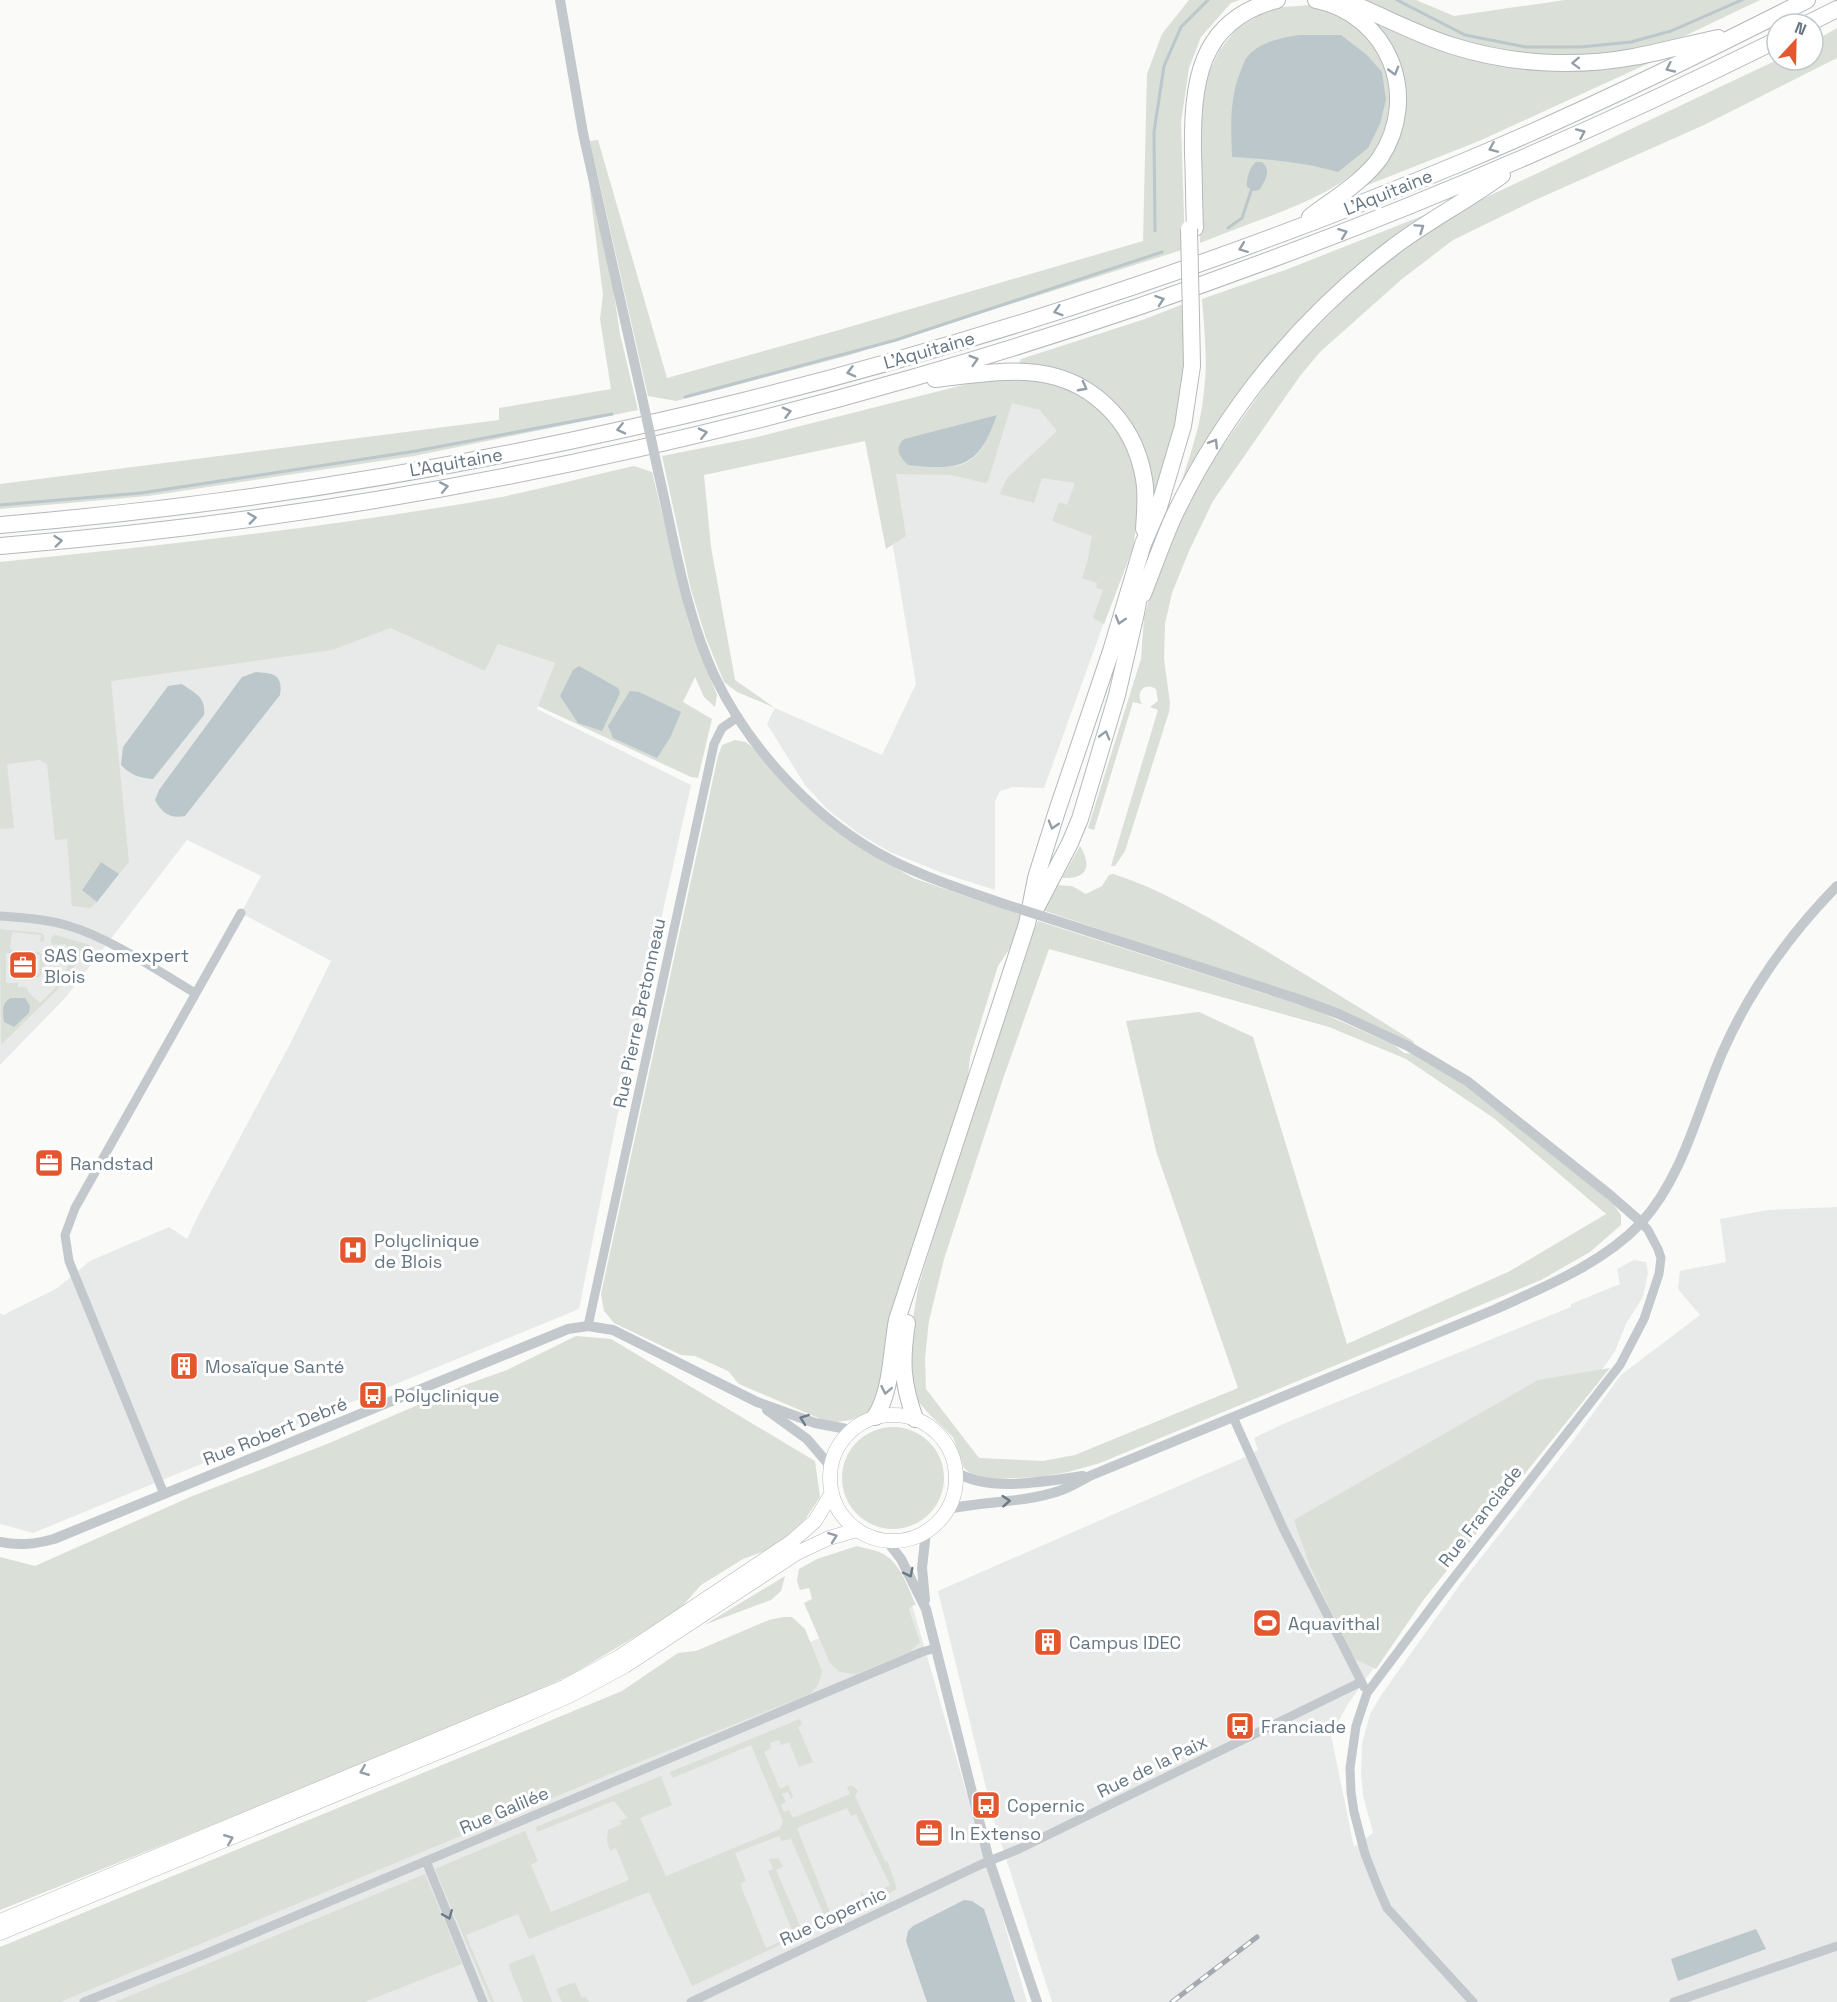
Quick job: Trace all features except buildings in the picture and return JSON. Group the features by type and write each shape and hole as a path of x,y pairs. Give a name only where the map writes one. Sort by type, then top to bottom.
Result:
{"highway":[{"path":"875,1418 884,1400 897,1320 1027,924 1070,843 1080,819 1117,695 1141,584 1189,427 1197,375 1188,92 1196,59 1210,33 1234,11 1253,0"},
{"path":"1192,229 1194,112 1198,77 1203,62 1216,38 1232,22 1250,10 1277,0"},
{"path":"1298,227 1354,184 1378,160 1387,147 1398,111 1397,78 1386,50 1377,36 1352,14 1339,7 1316,0"},
{"path":"1344,0 1417,33 1454,46 1494,56 1542,62 1583,63 1625,59 1742,33"},
{"name":"L'Aquitaine","path":"0,525 177,506 342,483 518,451 660,420 832,377 993,331 1153,280 1298,227 1422,178 1543,127 1807,0"},
{"name":"L'Aquitaine","path":"0,546 179,528 428,490 675,439 898,382 1080,327 1239,272 1397,212 1629,111 1765,46"},
{"path":"1136,613 1164,539 1200,467 1235,411 1282,351 1328,303 1383,254 1420,227 1478,194 1527,157"},
{"path":"1027,924 1030,901 1040,867 1111,651 1143,544 1159,507 1183,426 1192,366 1194,316"},
{"path":"898,382 1027,372 1058,377 1091,392 1116,415 1138,453 1146,492 1143,544"},
{"path":"911,1282 903,1370 904,1384 915,1419"}],"main road":[{"path":"902,1416 915,1419 931,1428 943,1440 952,1455 956,1472 955,1491 948,1509 939,1522 926,1532 914,1538 887,1541 872,1538 857,1530 837,1507 830,1480 835,1453 842,1440 852,1430 875,1418 902,1416"},
{"path":"0,1921 564,1687 619,1657 791,1542 815,1521 832,1493"},
{"path":"0,1933 569,1696 625,1666 797,1553 829,1538 857,1530"}],"street":[{"path":"560,0 583,133 658,471 693,616 714,676 755,742 785,778 852,836 918,873 1004,904 1301,1000 1339,1014 1408,1046 1467,1081 1601,1187 1641,1222"},
{"name":"Rue Pierre Bretonneau","path":"588,1326 714,744 722,728 738,717"},
{"path":"948,1509 981,1502 1039,1497 1061,1491 1092,1475 1534,1292 1601,1255 1641,1222 1662,1192 1680,1160 1724,1049 1749,1001 1793,936 1837,886"},
{"path":"165,1494 69,1261 65,1248 65,1235 75,1208 242,913"},
{"path":"0,916 51,921 94,935 195,993"},
{"name":"Rue Franciade","path":"1473,2002 1387,1908 1368,1865 1353,1806 1350,1768 1356,1726 1367,1693 1445,1588 1620,1365 1644,1319 1659,1274 1661,1258 1658,1249 1641,1222"},
{"name":"Rue Robert Debré","path":"0,1542 16,1545 42,1543 578,1327 588,1326 613,1330 757,1402"},
{"path":"757,1402 815,1423 852,1430"},
{"path":"757,1402 807,1439 831,1467"},
{"path":"1233,1417 1293,1548 1367,1693"},
{"path":"956,1472 970,1480 985,1483 1037,1482 1092,1475"},
{"path":"926,1532 922,1568 926,1609 989,1860 1037,2002"},
{"path":"887,1541 901,1559 926,1609"},
{"name":"Rue Galilée","path":"84,2002 936,1648"},
{"name":"Rue de la Paix","path":"989,1860 1029,1844 1361,1682"},
{"name":"Rue Copernic","path":"691,2002 989,1860"},
{"path":"426,1861 483,2002"},
{"path":"1674,2002 1837,1946"}],"shaded area":[{"path":"1189,0 1240,0 1231,3 1201,37 1189,68 1181,122 1185,249 850,355 676,401 648,396 590,141 598,140 667,378 1143,241 1147,74 1162,34"},
{"path":"1364,0 1416,0 1454,16 1565,0 1760,0 1672,42 1605,56 1539,56 1485,48 1449,38"},
{"path":"1311,5 1338,17 1359,30 1368,38 1381,61 1389,83 1390,103 1386,126 1378,146 1365,163 1348,177 1310,200 1200,243 1201,116 1207,77 1219,51 1238,27 1262,14 1283,7"},
{"path":"1367,14 1487,59 1658,59 1479,141 1355,190 1404,108"},
{"path":"1837,28 1837,58 1825,64 1825,35"},
{"path":"1300,35 1341,35 1367,55 1382,72 1386,100 1380,124 1368,148 1338,172 1286,162 1232,157 1233,101 1246,59 1253,51 1265,44"},
{"path":"1765,66 1765,72 1809,72 1704,125 1533,201 1453,240 1402,279 1320,352 1300,376 1213,501 1189,551 1172,593 1165,624 1164,659 1170,703 1169,712 1125,851 1115,866 1111,866 1158,710 1150,707 1158,701 1156,689 1152,687 1144,687 1140,692 1142,704 1133,702 1094,830 1088,828 1141,659 1144,618 1153,583 1205,471 1282,362 1344,300 1383,265 1474,203"},
{"path":"1256,162 1262,162 1267,172 1259,190 1254,191 1247,187 1247,184 1250,170"},
{"path":"589,183 638,410 414,456 148,496 0,509 0,484 499,420 499,408 611,389 600,319 603,295"},
{"path":"1427,214 1308,317 1175,502 1193,447 1202,405 1206,356 1202,299 1288,269"},
{"path":"1186,303 1187,348 1174,442 1153,502 1148,469 1133,424 1099,392 1019,364 1021,359 1145,319"},
{"path":"1025,378 1071,389 1112,419 1131,451 1139,481 1138,514 1133,548 1104,624 1093,618 1103,590 1096,588 1097,583 1082,578 1092,536 1052,521 1059,502 1067,505 1075,483 1042,478 1034,503 1000,494 1007,478 1057,431 1040,410 1012,403 988,481 985,483 951,475 896,474 906,536 886,549 865,441 704,475 711,547 735,680 775,708 737,692 724,682 706,638 691,590 662,456 753,438 983,380","holes":["997,415 989,437 980,450 962,465 919,466 904,439"]},
{"path":"1026,385 1134,540 1044,788 1013,787 1000,791 995,801 995,890 945,874 890,852 861,835 828,810 805,785 767,724 775,708 882,755 916,684 872,421"},
{"path":"997,415 983,446 966,462 942,467 908,465 899,452 899,446 904,439"},
{"path":"634,466 652,472 689,624 717,695 715,707 704,697 695,677 683,702 712,719 698,778 691,777 538,706 555,663 498,644 485,671 390,628 332,650 111,681 129,862 119,874 101,862 82,889 97,902 90,908 72,906 67,839 55,840 47,764 40,760 7,764 14,828 0,829 0,562 187,542 373,518 496,498"},
{"path":"0,587 390,628 485,671 498,644 555,663 537,709 691,785 617,1118 579,1309 33,1533 0,1524 0,1313 3,1315 56,1289 90,1261 169,1227 187,1239 331,961 241,913 261,876 187,840 66,997 0,1065"},
{"path":"579,666 618,688 620,693 602,731 578,723 560,696 573,670"},
{"path":"256,672 276,676 280,683 280,695 185,816 175,817 167,814 155,800 159,790 242,677"},
{"path":"182,684 202,700 204,715 153,779 132,774 121,765 123,747 168,686"},
{"path":"630,691 639,692 681,712 670,738 657,758 613,738 608,726"},
{"path":"735,740 746,742 863,849 913,878 1021,915 1012,945 998,966 970,1057 967,1087 878,1399 870,1411 851,1420 837,1422 823,1420 739,1384 728,1371 695,1356 681,1355 614,1323 604,1311 601,1294 718,756 722,745"},
{"path":"1080,846 1086,860 1085,870 1077,876 1062,878"},
{"path":"101,862 119,874 97,902 82,890"},
{"path":"1113,874 1162,894 1226,927 1349,1001 1415,1044 1344,1011 1042,910 1056,885 1072,886 1086,894 1102,886 1109,875"},
{"path":"1038,921 1313,1009 1394,1045 1404,1053 1415,1054 1451,1075 1582,1178 1614,1205 1621,1215 1621,1225 1590,1252 1541,1280 1100,1463 1041,1477 975,1478 964,1468 953,1437 928,1413 918,1401 912,1388 909,1363 912,1325 918,1288 1026,947","holes":["1049,949 1329,1027 1406,1059 1495,1119 1606,1214 1510,1271 1347,1344 1253,1037 1199,1012 1126,1021 1156,1151 1238,1388 1075,1455 1043,1461 979,1458 926,1389 925,1358 929,1321 944,1259 1004,1076"]},
{"path":"0,929 42,933 44,936 44,941 40,942 41,935 12,932 10,949 17,953 6,953 6,983 18,983 18,987 26,987 40,1003 59,984 68,962 66,944 53,945 51,938 55,935 90,945 57,990 1,1045"},
{"path":"31,952 39,952 45,958 45,970 39,977 24,978 24,974 39,974 40,955 28,955"},
{"path":"11,998 25,998 30,1006 29,1013 14,1027 4,1022 4,1005"},
{"path":"1837,1207 1837,2002 1052,2002 994,1821 938,1591 1245,1457 1258,1450 1254,1438 1283,1424 1571,1307 1571,1304 1620,1284 1617,1269 1634,1260 1646,1262 1648,1273 1643,1297 1626,1324 1615,1351 1409,1618 1348,1704 1331,1735 1354,1847 1373,1833 1363,1795 1361,1773 1362,1744 1370,1714 1461,1583 1572,1442 1621,1375 1700,1315 1678,1289 1680,1271 1726,1262 1720,1219 1768,1210"},
{"path":"576,1336 611,1339 815,1461 820,1497 806,1518 781,1545 743,1559 701,1585 678,1611 571,1675 380,1758 0,1910 0,1557 35,1566 190,1497 327,1444 462,1386 507,1370"},
{"path":"1610,1368 1424,1599 1376,1669 1353,1658 1310,1566 1294,1520 1538,1380"},
{"path":"893,1427 913,1430 922,1435 936,1449 941,1458 944,1478 941,1498 936,1507 922,1521 913,1526 893,1529 873,1526 864,1521 850,1507 845,1498 842,1478 845,1458 850,1449 864,1435 873,1430"},
{"path":"857,1546 882,1553 900,1571 916,1605 911,1606 909,1610 920,1642 910,1652 856,1674 840,1672 830,1663 804,1603 812,1599 809,1588 800,1590 797,1581 799,1569 817,1559"},
{"path":"785,1576 781,1591 771,1600 704,1625"},
{"path":"911,1601 1027,2002 0,2002 608,1724"},
{"path":"792,1617 805,1629 822,1671 818,1685 810,1694 622,1769 60,2002 0,2002 0,1947 622,1691 678,1653 696,1651 769,1620"},
{"path":"800,1719 802,1725 798,1727 813,1762 799,1767 789,1742 781,1745 779,1740 770,1743 771,1748 764,1752 780,1789 788,1785 793,1796 791,1799 788,1792 782,1794 786,1802 781,1805 784,1812 789,1810 793,1818 850,1794 847,1787 852,1785 858,1791 855,1796 885,1861 888,1862 897,1889 883,1896 880,1890 890,1885 856,1814 851,1816 847,1808 797,1828 831,1915 863,1901 860,1893 862,1892 865,1897 873,1894 874,1900 827,1922 791,1839 782,1841 779,1836 735,1853 746,1881 740,1884 766,1948 794,1935 768,1871 773,1869 769,1859 778,1858 783,1867 776,1870 801,1928 808,1927 810,1931 692,1986 649,1892 529,1939 518,1914 466,1935 494,2002 491,2002 435,1869 525,1831 538,1861 531,1865 551,1912 629,1880 616,1848 610,1851 607,1842 608,1830 622,1824 619,1821 628,1818 614,1801 537,1832 536,1827 661,1776 672,1805 640,1818 666,1876 780,1829 783,1821 751,1745 673,1778 670,1772"},
{"path":"425,1874 462,1964 364,2002 115,2002"},
{"path":"964,1900 972,1901 984,1909 1015,2002 927,2002 906,1941 908,1931 913,1926"},
{"path":"1756,1929 1766,1949 1678,1981 1671,1959"},
{"path":"534,1954 552,2002 523,2002 508,1964"},
{"path":"575,1982 582,1998 586,1997 589,2002 562,2002 556,1989"}],"waterway":[{"path":"1155,231 1154,132 1164,66 1181,27 1208,0"},
{"path":"1397,0 1465,35 1526,47 1581,47 1631,42 1671,31 1742,0"},
{"path":"1228,228 1242,218 1252,188"},
{"path":"685,397 896,340 1162,252"},
{"path":"0,505 141,493 416,451 612,414"}],"railway":[{"path":"1172,2002 1257,1937"}],"place":[{"name":"SAS Geomexpert Blois","path":"23,965"},
{"name":"Randstad","path":"49,1163"},
{"name":"Polyclinique de Blois","path":"353,1250"},
{"name":"Mosaïque Santé","path":"184,1366"},
{"name":"Polyclinique","path":"373,1395"},
{"name":"Aquavithal","path":"1267,1623"},
{"name":"Campus IDEC","path":"1048,1642"},
{"name":"Franciade","path":"1240,1726"},
{"name":"Copernic","path":"986,1805"},
{"name":"In Extenso","path":"929,1833"}]}
